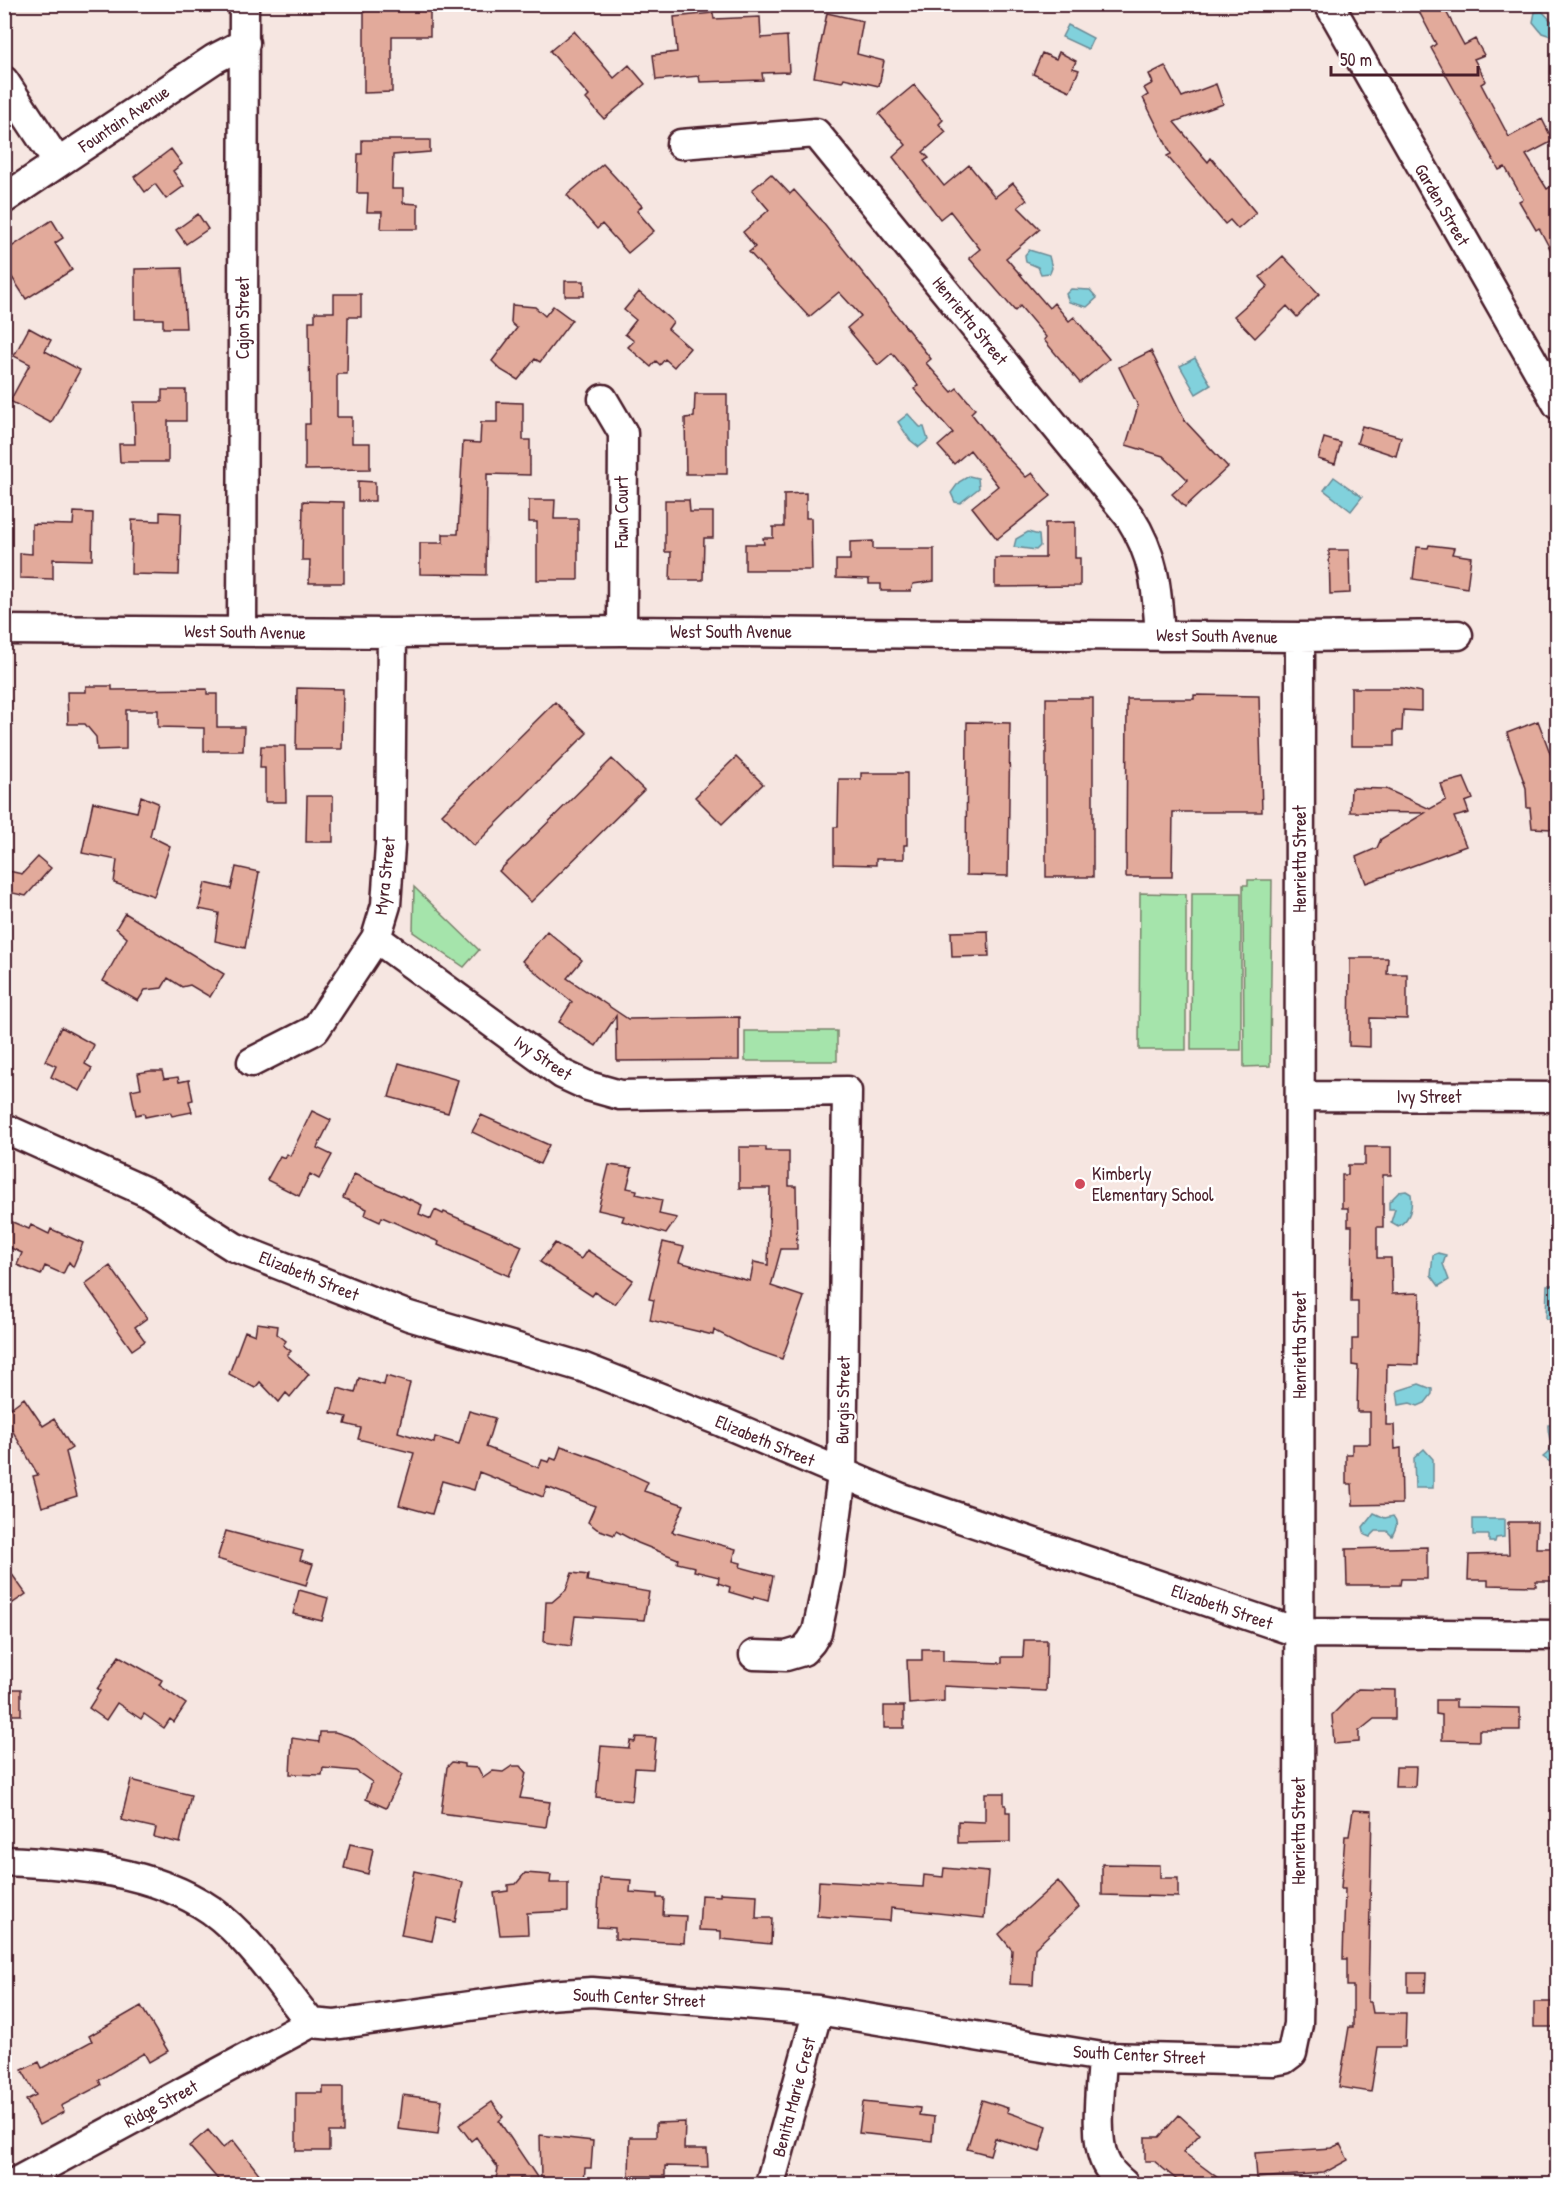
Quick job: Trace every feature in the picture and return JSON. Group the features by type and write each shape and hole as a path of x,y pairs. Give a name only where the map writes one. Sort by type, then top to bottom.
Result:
{"street":[{"name":"Cajon Street","path":"242,631 244,4"},
{"name":"Garden Street","path":"1329,4 1557,405"},
{"name":"Fountain Avenue","path":"4,199 214,59 244,43"},
{"path":"4,81 58,163"},
{"name":"Henrietta Street","path":"681,144 816,133 1129,516 1142,536 1155,568 1160,636"},
{"name":"Fawn Court","path":"603,399 622,433 622,631"},
{"name":"West South Avenue","path":"4,630 392,633 622,631 1300,637 1458,635"},
{"name":"Myra Street","path":"252,1062 315,1030 376,938 386,905 390,845 392,633"},
{"name":"Henrietta Street","path":"1292,2052 1298,2024 1300,637"},
{"name":"Ivy Street","path":"376,938 562,1074 588,1086 620,1095 847,1091"},
{"name":"Burgis Street","path":"754,1655 786,1656 803,1651 818,1632 842,1474 847,1091"},
{"name":"Ivy Street","path":"1300,1096 1557,1097"},
{"name":"Elizabeth Street","path":"4,1128 151,1194 234,1246 410,1316 582,1367 722,1422 901,1498 1300,1633 1557,1635"},
{"path":"4,1861 80,1867 176,1890 212,1911 236,1933 310,2023"},
{"name":"South Center Street","path":"310,2023 334,2025 548,1995 592,1992 818,2010 1102,2057 1274,2061 1284,2059 1292,2052"},
{"name":"Benita Marie Crest","path":"770,2184 818,2010"},
{"name":"Ridge Street","path":"12,2184 310,2023"},
{"path":"1102,2057 1100,2143 1104,2159 1113,2174 1124,2184"}],"green space":[{"path":"1248,880 1272,880 1270,1066 1244,1067 1243,885 1248,885"},
{"path":"414,887 479,950 464,967 413,932"},
{"path":"1140,893 1186,894 1186,1050 1139,1050"},
{"path":"1192,893 1241,893 1241,1050 1191,1050"},
{"path":"745,1031 837,1031 837,1061 745,1061"}],"water":[{"path":"1542,11 1556,26 1551,36 1542,33 1533,22 1535,12"},
{"path":"1068,25 1093,38 1088,49 1062,37"},
{"path":"1029,250 1049,256 1052,268 1050,273 1041,274 1038,267 1026,262 1025,255"},
{"path":"1071,289 1090,290 1097,298 1087,307 1069,302 1066,294"},
{"path":"1195,358 1211,385 1196,394 1180,366"},
{"path":"908,414 920,427 924,427 928,440 919,447 910,440 898,422"},
{"path":"969,476 978,478 979,488 960,503 955,502 951,493 959,482"},
{"path":"1334,477 1362,497 1351,511 1324,490"},
{"path":"1028,532 1039,535 1040,546 1036,550 1014,547 1016,539"},
{"path":"1406,1191 1411,1194 1412,1204 1408,1217 1398,1226 1391,1222 1395,1209 1389,1209 1389,1202 1399,1192"},
{"path":"1438,1253 1446,1255 1443,1264 1449,1280 1439,1286 1431,1275 1433,1255"},
{"path":"1547,1285 1557,1285 1557,1319 1546,1319"},
{"path":"1419,1384 1432,1389 1432,1394 1425,1403 1418,1406 1410,1403 1399,1405 1397,1391"},
{"path":"1548,1425 1558,1425 1557,1460 1550,1462 1543,1457 1551,1446"},
{"path":"1424,1449 1433,1459 1433,1488 1415,1488 1414,1458"},
{"path":"1374,1513 1385,1518 1393,1516 1396,1528 1392,1536 1387,1531 1376,1531 1370,1537 1365,1535 1363,1527"},
{"path":"1473,1519 1504,1519 1504,1537 1496,1538 1495,1542 1489,1542 1489,1535 1473,1535"}],"building":[{"path":"364,4 430,7 430,36 392,36 392,92 364,93"},
{"path":"1415,4 1442,4 1464,45 1475,39 1484,55 1474,59 1486,81 1481,84 1509,137 1542,119 1553,141 1526,155 1547,189 1557,183 1557,262 1539,228 1536,230 1519,201 1523,199 1505,167 1499,170 1431,48 1436,44"},
{"path":"713,13 714,19 760,17 761,38 787,36 789,72 762,73 763,80 700,82 699,76 656,80 653,55 677,52 674,17"},
{"path":"827,13 863,21 857,54 884,61 879,86 844,78 842,82 814,77"},
{"path":"574,31 614,78 629,65 645,84 604,119 586,99 589,96 550,51"},
{"path":"1059,52 1076,61 1073,68 1079,70 1070,91 1033,74 1042,53 1056,59"},
{"path":"1165,66 1182,97 1216,84 1223,104 1174,122 1208,162 1211,158 1256,213 1238,229 1230,220 1225,224 1167,156 1171,154 1143,98 1148,95 1144,88 1153,83 1149,74"},
{"path":"914,85 943,120 939,124 946,132 923,152 929,158 924,161 944,186 969,165 995,197 1013,183 1027,200 1018,207 1040,229 1006,258 1049,308 1054,303 1069,321 1074,317 1109,359 1080,383 1044,340 1046,337 1020,306 1015,311 969,258 980,249 950,211 940,219 893,157 906,145 879,114"},
{"path":"362,140 430,140 430,152 393,155 392,189 403,189 403,203 418,204 418,229 381,229 382,212 367,212 368,193 357,193 358,154 362,154"},
{"path":"171,149 182,164 173,171 184,186 166,199 155,184 145,192 134,177"},
{"path":"603,164 642,206 637,211 654,231 628,253 602,224 597,229 567,195"},
{"path":"771,174 790,194 794,190 819,218 931,359 926,363 952,392 957,388 975,409 971,413 1000,450 1026,477 1032,473 1051,496 997,539 972,507 998,486 970,450 954,464 938,446 953,433 914,389 918,385 892,353 878,365 847,328 861,316 839,292 809,317 749,252 755,247 743,232 769,210 752,190"},
{"path":"198,214 208,229 186,244 176,230"},
{"path":"52,220 63,238 55,243 72,270 26,299 4,265 4,252"},
{"path":"1283,256 1319,294 1297,317 1287,306 1255,338 1234,316 1268,286 1260,277"},
{"path":"182,268 186,328 163,328 163,319 135,319 135,269"},
{"path":"565,281 584,281 584,296 565,296"},
{"path":"639,292 673,322 668,329 690,348 674,367 665,359 660,365 656,361 651,367 628,347 634,341 625,334 636,320 624,310"},
{"path":"334,294 361,294 361,317 348,317 347,374 337,374 337,417 352,417 352,443 370,443 370,469 305,470 305,424 310,424 309,321 315,321 315,312 334,312"},
{"path":"512,305 535,307 545,316 553,306 572,320 540,362 535,359 518,380 501,370 492,361 517,328 511,323"},
{"path":"29,328 51,340 45,351 80,370 51,423 10,401 30,364 14,356"},
{"path":"1151,351 1185,421 1228,467 1185,507 1172,494 1188,480 1163,456 1126,445 1138,406 1119,367"},
{"path":"162,390 186,390 186,421 168,421 168,462 120,462 119,444 135,444 134,402 162,402"},
{"path":"695,394 727,394 727,474 686,474 685,418 694,417"},
{"path":"497,402 523,403 523,440 530,440 530,475 487,474 486,575 420,574 420,543 443,543 443,534 458,534 463,442 480,443 481,422 497,422"},
{"path":"1362,426 1401,437 1396,456 1357,443"},
{"path":"1324,438 1341,443 1335,464 1318,459"},
{"path":"358,481 375,482 375,501 358,501"},
{"path":"806,493 806,518 811,518 812,570 745,570 745,544 764,544 763,538 773,538 773,527 784,527 784,494"},
{"path":"529,500 555,500 554,519 578,519 578,580 537,580 537,522 529,522"},
{"path":"665,500 689,500 690,512 713,512 713,538 704,538 703,580 670,580 671,552 665,552"},
{"path":"303,501 344,502 344,583 309,583 310,560 302,560"},
{"path":"74,512 93,513 92,560 53,559 53,579 20,578 20,553 32,554 32,524 73,525"},
{"path":"160,512 181,513 179,575 131,574 132,520 160,521"},
{"path":"1075,522 1075,558 1080,558 1080,586 995,587 995,558 1045,558 1045,523"},
{"path":"873,541 873,549 934,549 934,581 913,584 911,591 881,591 881,584 869,584 869,579 836,578 836,560 850,560 850,542"},
{"path":"1429,545 1454,548 1452,554 1471,557 1467,588 1413,579 1417,547 1428,548"},
{"path":"1329,550 1349,550 1350,593 1330,594"},
{"path":"86,686 112,686 112,690 207,689 207,694 217,694 217,727 244,727 243,751 204,751 204,728 158,727 158,710 126,710 126,749 97,750 96,737 85,724 68,724 67,692 86,692"},
{"path":"297,688 343,689 342,749 296,749"},
{"path":"1351,688 1402,688 1421,692 1421,711 1403,710 1402,731 1394,731 1394,746 1351,746"},
{"path":"1194,695 1259,696 1262,812 1173,812 1172,877 1126,877 1127,699 1194,699"},
{"path":"1046,698 1093,698 1093,877 1046,877"},
{"path":"555,702 587,733 474,846 442,814"},
{"path":"1538,721 1552,758 1557,758 1557,787 1551,787 1552,829 1532,828 1530,808 1527,808 1526,788 1507,733"},
{"path":"967,722 1010,723 1008,876 966,875"},
{"path":"261,746 285,746 286,802 265,802 265,768 260,768"},
{"path":"736,757 763,784 722,824 695,797"},
{"path":"612,759 644,790 531,902 499,871"},
{"path":"861,773 907,773 907,845 904,845 904,859 876,859 876,865 834,864 834,827 838,827 839,779 861,779"},
{"path":"1464,778 1473,799 1465,802 1469,813 1454,817 1466,846 1366,883 1356,857 1377,848 1381,839 1425,813 1350,812 1351,788 1386,789 1430,809 1446,800 1441,784"},
{"path":"141,796 158,803 150,836 170,846 154,896 114,883 117,860 82,853 93,802 137,812"},
{"path":"307,796 333,796 333,842 306,842"},
{"path":"38,857 51,868 26,896 4,891 4,870 22,874"},
{"path":"236,867 259,872 245,948 215,941 219,913 199,909 205,883 231,889"},
{"path":"125,913 224,974 210,997 190,985 182,987 168,978 162,988 145,990 138,1001 103,981 127,938 116,928"},
{"path":"547,931 582,960 567,978 628,1019 739,1017 739,1060 617,1061 616,1016 596,1046 559,1022 572,1002 522,961"},
{"path":"988,931 989,956 952,957 951,932"},
{"path":"1350,958 1388,958 1387,974 1407,974 1407,1019 1370,1018 1370,1047 1349,1046"},
{"path":"61,1027 94,1045 85,1064 92,1068 80,1091 51,1077 56,1066 45,1061"},
{"path":"399,1063 458,1080 448,1113 389,1097"},
{"path":"162,1071 164,1079 178,1077 179,1082 189,1080 193,1100 189,1101 192,1112 172,1116 170,1112 145,1117 144,1113 136,1115 131,1090 141,1088 138,1073"},
{"path":"312,1111 331,1120 317,1148 332,1155 319,1179 310,1174 299,1196 267,1180 280,1156 285,1158 287,1154 290,1156"},
{"path":"481,1115 549,1145 540,1164 472,1132"},
{"path":"739,1147 766,1147 766,1151 789,1151 789,1186 796,1186 797,1249 781,1249 771,1286 804,1297 782,1359 747,1347 714,1330 713,1335 650,1320 654,1300 649,1299 663,1242 684,1247 679,1262 750,1281 754,1262 768,1265 770,1188 739,1188"},
{"path":"1365,1147 1391,1147 1391,1175 1383,1175 1383,1227 1377,1227 1377,1258 1391,1258 1392,1294 1420,1293 1418,1365 1387,1364 1386,1425 1394,1425 1395,1449 1401,1448 1402,1504 1353,1505 1352,1484 1346,1484 1346,1454 1352,1454 1352,1444 1370,1444 1370,1412 1357,1412 1358,1366 1352,1365 1352,1339 1358,1339 1358,1302 1351,1302 1352,1226 1348,1226 1348,1208 1342,1208 1342,1175 1348,1175 1348,1165 1365,1165"},
{"path":"609,1165 632,1168 627,1188 637,1190 636,1194 662,1200 659,1214 677,1218 666,1234 622,1221 624,1216 598,1210"},
{"path":"354,1174 422,1205 419,1214 431,1219 435,1210 443,1214 444,1212 522,1246 509,1276 382,1217 380,1222 365,1215 367,1209 343,1198"},
{"path":"10,1221 29,1229 31,1225 49,1234 51,1229 83,1243 73,1267 69,1262 63,1274 45,1266 41,1275 17,1265 22,1253 4,1245 4,1234"},
{"path":"555,1243 581,1259 587,1250 633,1280 615,1304 595,1292 592,1296 540,1262"},
{"path":"110,1266 147,1318 135,1327 145,1341 132,1350 85,1284"},
{"path":"257,1323 278,1326 277,1334 286,1341 283,1345 291,1351 287,1355 309,1374 290,1397 286,1393 279,1402 260,1382 255,1388 229,1374 245,1331 255,1335"},
{"path":"386,1376 410,1383 398,1432 434,1443 435,1437 459,1444 469,1411 495,1418 486,1447 539,1468 542,1460 549,1462 551,1458 556,1460 561,1446 601,1460 648,1482 644,1491 684,1505 672,1532 736,1549 733,1561 741,1563 740,1567 773,1576 768,1600 754,1596 753,1599 729,1592 730,1587 718,1583 719,1577 694,1571 695,1567 677,1563 678,1559 638,1543 616,1531 614,1535 597,1529 588,1522 595,1506 547,1487 543,1497 479,1472 474,1490 442,1481 432,1514 399,1505 414,1453 358,1439 361,1428 345,1424 347,1417 331,1413 338,1388 355,1393 359,1378 384,1385"},
{"path":"24,1398 43,1426 54,1419 72,1448 66,1452 77,1496 42,1507 33,1476 38,1475 4,1416 4,1413"},
{"path":"1508,1522 1537,1522 1536,1548 1557,1548 1557,1581 1536,1581 1536,1586 1488,1585 1488,1580 1468,1580 1469,1555 1509,1554"},
{"path":"226,1531 303,1551 300,1560 313,1564 306,1585 217,1559"},
{"path":"1427,1547 1427,1579 1401,1579 1400,1585 1347,1585 1346,1549"},
{"path":"4,1563 26,1594 4,1609"},
{"path":"572,1573 588,1575 587,1581 649,1592 644,1620 575,1616 571,1646 544,1642 546,1602 552,1602 566,1590"},
{"path":"299,1590 328,1598 322,1621 293,1614"},
{"path":"1024,1640 1047,1640 1046,1691 944,1686 944,1701 909,1704 907,1660 922,1660 922,1649 943,1649 943,1661 1002,1663 1002,1657 1023,1657"},
{"path":"119,1656 162,1680 159,1685 186,1704 174,1722 170,1719 164,1728 144,1714 141,1719 117,1703 106,1720 89,1708 100,1691 97,1689"},
{"path":"4,1689 21,1689 21,1715 4,1715"},
{"path":"1358,1689 1395,1690 1395,1719 1374,1719 1359,1731 1359,1742 1334,1744 1332,1715"},
{"path":"1436,1700 1456,1700 1456,1707 1520,1708 1520,1730 1479,1730 1479,1741 1442,1740 1442,1715 1436,1714"},
{"path":"884,1706 904,1706 904,1728 884,1728"},
{"path":"320,1732 335,1732 351,1737 402,1775 386,1808 366,1799 372,1782 356,1771 323,1768 322,1775 290,1774 292,1738 319,1742"},
{"path":"636,1737 656,1738 653,1769 635,1768 632,1801 596,1797 601,1746 629,1748 630,1741 635,1742"},
{"path":"452,1762 464,1764 464,1767 478,1768 483,1778 493,1771 503,1772 512,1766 520,1766 526,1773 520,1798 550,1802 546,1827 441,1813 447,1767"},
{"path":"1396,1767 1416,1767 1415,1787 1395,1787"},
{"path":"131,1780 191,1795 180,1843 154,1837 156,1828 121,1820"},
{"path":"985,1793 1004,1793 1006,1812 1010,1812 1010,1842 958,1843 958,1821 985,1822"},
{"path":"1353,1810 1372,1811 1368,2002 1371,2002 1373,2013 1406,2013 1405,2047 1378,2047 1371,2092 1339,2087 1349,2027 1353,2027 1353,1986 1347,1986 1347,1959 1343,1959 1345,1889 1341,1889 1345,1836 1349,1836"},
{"path":"350,1844 373,1849 368,1874 344,1868"},
{"path":"1102,1864 1160,1865 1160,1878 1178,1878 1178,1897 1102,1895"},
{"path":"944,1868 988,1872 984,1918 891,1908 890,1921 817,1916 819,1881 923,1887 924,1875 943,1877"},
{"path":"414,1871 463,1882 455,1922 437,1918 432,1941 401,1935"},
{"path":"525,1873 551,1875 550,1883 568,1883 568,1911 527,1913 528,1934 500,1935 494,1893 508,1891 508,1885 516,1884"},
{"path":"600,1878 631,1880 630,1892 657,1894 657,1898 664,1898 663,1915 686,1916 684,1943 615,1939 615,1928 597,1927"},
{"path":"1058,1881 1079,1907 1035,1948 1033,1985 1010,1984 1012,1950 999,1934"},
{"path":"720,1893 757,1895 756,1918 772,1918 771,1944 721,1939 721,1931 699,1930 701,1895 720,1896"},
{"path":"1408,1973 1426,1973 1425,1992 1408,1992"},
{"path":"1534,2002 1557,2002 1557,2027 1534,2027"},
{"path":"141,2006 168,2051 149,2062 144,2053 99,2080 101,2085 61,2106 64,2112 39,2125 26,2100 36,2095 22,2070 39,2062 42,2068 92,2041 89,2036"},
{"path":"323,2087 343,2087 343,2132 329,2132 329,2151 296,2151 296,2093 323,2093"},
{"path":"402,2095 442,2100 438,2134 398,2129"},
{"path":"982,2100 1008,2108 1007,2112 1047,2126 1040,2152 995,2138 990,2155 967,2149"},
{"path":"492,2102 503,2117 499,2121 539,2180 520,2178 519,2184 495,2184 498,2168 476,2137 471,2141 459,2125"},
{"path":"863,2102 920,2108 919,2115 934,2117 932,2141 859,2133"},
{"path":"1179,2115 1200,2134 1183,2152 1226,2184 1182,2184 1154,2161 1145,2161 1145,2137 1159,2137"},
{"path":"685,2122 684,2149 707,2149 708,2167 665,2166 665,2176 629,2176 630,2137 656,2137 656,2123"},
{"path":"208,2130 223,2148 233,2140 267,2184 222,2184 189,2146"},
{"path":"540,2135 593,2141 591,2168 585,2168 584,2183 541,2180"},
{"path":"1340,2144 1348,2160 1324,2173 1257,2178 1255,2153 1331,2148"}],"place":[{"name":"Kimberly Elementary School","path":"1080,1184"}]}
